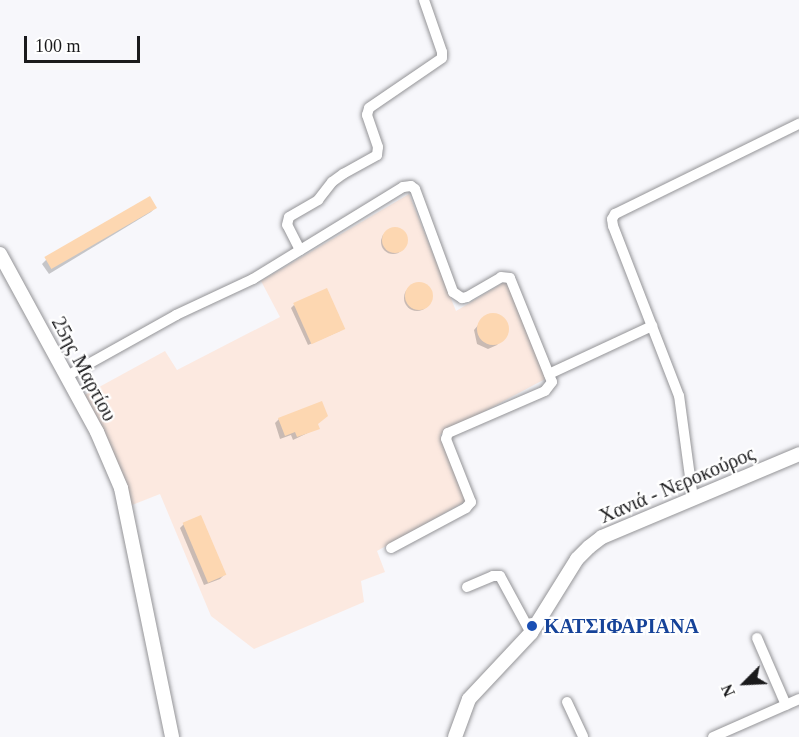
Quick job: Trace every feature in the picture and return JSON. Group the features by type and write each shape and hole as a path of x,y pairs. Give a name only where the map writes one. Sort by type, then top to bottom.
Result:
{"main road":[{"name":"25ης Μαρτίου","path":"0,254 97,432 127,507 172,737"},
{"name":"Χανιά - Νεροκούρος","path":"455,737 463,710 473,692 531,633 577,559 589,547 602,537 799,454"}],"street":[{"path":"300,250 287,225 289,217 318,200 332,182 343,174 376,157 378,147 367,115 369,108 442,58 424,0"},
{"path":"693,499 679,396 613,226 614,216 799,124"},
{"path":"67,376 176,315 253,279 402,187 411,186 415,189 453,292 462,298 467,297 501,277 510,278 552,382 549,389 448,434 446,439 471,502 465,508 391,548"},
{"path":"549,374 652,326"},
{"path":"467,587 493,576 500,576 531,633"},
{"path":"757,638 786,705"},
{"path":"713,737 799,699"},
{"path":"567,702 583,737"}],"shaded area":[{"path":"409,194 456,311 508,280 547,378 440,435 466,501 377,551 385,572 361,581 364,602 254,649 211,616 160,494 127,507 79,398 165,351 177,370 280,317 261,281"}],"building":[{"path":"150,196 157,208 51,269 44,257"},
{"path":"395,227 404,231 408,240 404,249 395,253 386,249 382,240 386,231"},
{"path":"419,282 429,286 433,296 429,306 419,310 409,306 405,296 409,286"},
{"path":"327,288 345,329 312,344 293,303"},
{"path":"493,313 504,318 509,329 504,340 493,345 482,340 477,329 482,318"},
{"path":"322,401 328,416 318,424 320,429 297,437 295,432 285,436 278,418"},
{"path":"201,515 226,575 208,583 183,523"}],"place":[{"name":"ΚΑΤΣΙΦΑΡΙΑΝΑ","path":"532,626"}]}
